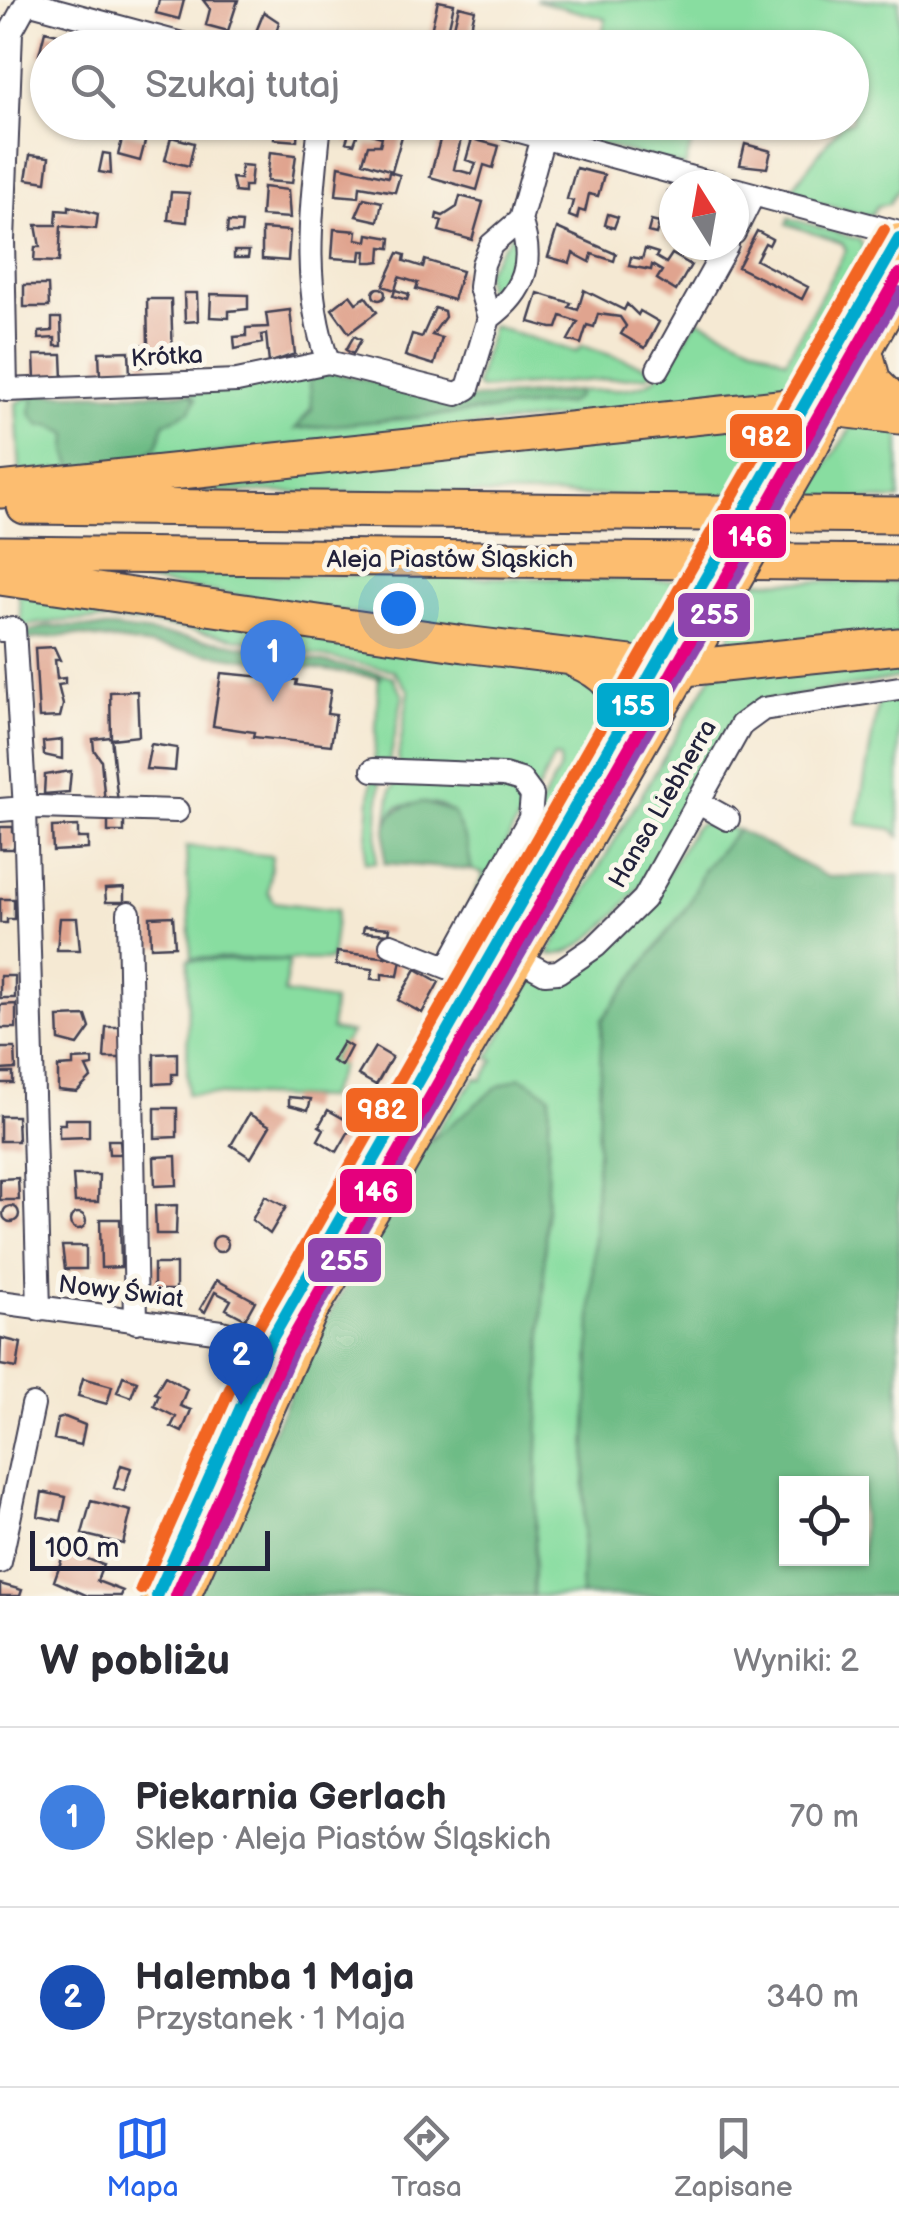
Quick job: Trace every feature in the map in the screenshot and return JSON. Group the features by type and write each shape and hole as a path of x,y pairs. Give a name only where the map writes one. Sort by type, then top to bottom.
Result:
{"highway":[{"path":"865,353 872,382 899,408"},
{"path":"0,490 821,406 899,416"},
{"name":"Aleja Piastów Śląskich","path":"0,506 899,515"},
{"name":"Aleja Piastów Śląskich","path":"0,554 899,563"},
{"path":"0,576 571,658 671,667 899,646"},
{"path":"571,658 602,671 616,686 626,720"}],"main road":[{"path":"184,1596 281,1347 821,406 899,236"},
{"path":"821,406 865,353 899,292"},
{"path":"157,1596 281,1347 477,981 507,952 626,720 671,667"}],"street":[{"path":"27,1 131,30"},
{"name":"Krótka","path":"27,1 11,31 10,49 4,240 6,390 237,381 328,362"},
{"path":"319,140 308,273 316,328 328,362 457,394 468,388 489,318 480,287 483,264 491,245 520,220 543,140"},
{"path":"555,140 664,170"},
{"path":"749,193 899,236"},
{"path":"489,318 511,300 523,281 528,246 520,220"},
{"path":"658,369 719,260"},
{"path":"0,630 14,630 9,709 25,809 39,1309"},
{"name":"Hansa Liebherra","path":"507,952 545,973 558,972 596,946 644,898 741,725 752,715 764,709 899,688"},
{"path":"373,770 504,775 521,780 532,795 530,818 449,965"},
{"path":"697,802 728,819"},
{"path":"0,810 177,811"},
{"path":"129,913 136,1322"},
{"path":"392,945 449,965 477,981"},
{"name":"Nowy Świat","path":"0,1302 281,1347"},
{"path":"0,1562 33,1405"}],"green space":[{"path":"535,0 899,0 899,186 889,204 877,206 871,216 786,196 829,140 869,140 869,30 603,30 606,19"},
{"path":"582,140 692,140 685,167"},
{"path":"789,218 860,240 864,250 788,387 775,395 140,461 160,440 164,423 190,410 195,398 189,393 309,374 313,405 296,429 569,403 577,391 640,386 662,372 697,319 786,360 846,250 842,243 787,224"},
{"path":"513,232 522,260 503,302 487,297 485,271"},
{"path":"492,326 576,352 582,346 654,369 648,376 480,389 476,385"},
{"path":"326,371 462,399 577,391 578,396 569,403 295,429 312,409 309,374"},
{"path":"189,393 196,399 190,411 164,423 157,446 140,461 73,469 67,451 68,434 50,425 40,426 30,413 35,394"},
{"path":"35,394 30,413 68,434 73,469 20,473 16,403"},
{"path":"768,419 769,430 733,497 145,491"},
{"path":"857,419 899,425 899,500 805,497"},
{"path":"155,573 685,581 629,655 115,577"},
{"path":"757,581 899,582 899,637 727,648 735,619"},
{"path":"18,589 577,674 594,681 606,718 464,965 459,955 559,770 560,758 554,757 538,790 400,765 409,691 393,670 157,625 64,621 22,627"},
{"path":"50,626 115,628 228,643 379,673 381,678 74,635 22,640 22,633"},
{"path":"899,654 899,678 760,702 666,852 634,893 603,927 574,949 548,954 714,672"},
{"path":"379,673 392,676 403,695 390,761 374,763"},
{"path":"899,694 899,837 892,829 857,824 879,697"},
{"path":"372,777 380,783 376,863 365,862"},
{"path":"398,781 511,782 526,806 444,958 484,874 472,870 457,826 445,808 435,804 397,807 387,820 391,789"},
{"path":"422,802 453,812 467,844 472,870 384,863 388,821 398,810"},
{"path":"701,823 738,830 704,869 689,904 602,1020 581,1596 533,1596 550,1096 425,1145 476,1078 482,1080 494,1060 488,1058 530,984 605,951 638,921 694,828"},
{"path":"738,830 828,877 899,875 899,1596 581,1596 602,1020 689,904 704,869"},
{"path":"186,846 272,856 268,892 274,902 337,910 331,960 191,958"},
{"path":"188,960 289,961 284,993 333,1001 331,1030 351,1033 332,1060 341,1066 327,1098 187,1094"},
{"path":"521,1077 550,1095 533,1596 194,1596 322,1327 425,1145 497,1087"}],"building":[{"path":"159,0 184,0 179,19 156,13"},
{"path":"203,0 238,0 228,30 206,25 210,9"},
{"path":"438,1 454,4 448,30 431,30"},
{"path":"459,6 475,10 470,30 453,30"},
{"path":"264,12 279,22 277,30 257,30"},
{"path":"122,140 145,140 140,161 118,155"},
{"path":"170,140 194,143 189,166 165,160"},
{"path":"381,140 401,140 392,171 363,162 368,145 380,145"},
{"path":"440,140 461,140 454,169 472,174 476,163 466,160 472,140 499,146 493,168 484,165 477,190 430,177"},
{"path":"745,144 771,151 767,168 740,165"},
{"path":"270,152 296,155 292,183 267,181"},
{"path":"103,153 110,154 111,174 99,172"},
{"path":"30,155 49,157 46,182 26,179"},
{"path":"241,165 252,166 250,186 244,186 244,193 235,192 232,178 240,179"},
{"path":"339,166 388,177 389,172 400,175 395,192 360,186 359,197 336,195"},
{"path":"576,168 604,175 598,196 589,194 585,212 579,210 577,219 569,216 573,201 567,199"},
{"path":"263,187 288,190 290,218 261,216"},
{"path":"171,192 189,193 187,222 168,220"},
{"path":"460,196 483,202 472,240 439,231 442,221 436,219 437,214 443,216 457,207"},
{"path":"364,198 382,202 378,221 356,216"},
{"path":"69,206 98,214 96,229 61,226 59,262 34,261 35,247 40,247 36,225 56,225 57,210 69,211"},
{"path":"608,214 618,217 614,228 605,225"},
{"path":"651,221 659,223 656,234 648,232"},
{"path":"228,222 242,223 241,233 227,233"},
{"path":"557,228 616,254 614,261 592,254 590,262 573,253 570,263 548,257"},
{"path":"262,229 290,231 288,261 262,259"},
{"path":"334,229 357,231 356,239 367,241 368,234 391,238 390,248 381,247 380,261 365,262 366,251 361,251 360,260 332,258"},
{"path":"757,231 772,239 769,245 765,243 756,260 808,287 802,299 738,267 742,260 749,260 749,246"},
{"path":"645,249 658,253 656,257 666,263 682,260 691,265 676,291 657,279 662,271 652,265 651,270 629,266 631,257 642,259"},
{"path":"234,251 249,251 248,258 234,258"},
{"path":"398,253 405,255 404,261 423,267 425,260 462,271 453,300 416,289 418,283 399,277 395,290 383,286"},
{"path":"24,285 48,285 49,307 24,307"},
{"path":"374,289 384,289 384,299 374,299"},
{"path":"395,290 409,294 407,300 393,296"},
{"path":"584,290 624,310 627,304 638,315 640,311 659,322 645,348 621,334 626,326 620,317 598,314 594,327 587,325 581,344 568,340 578,322 561,316 557,328 551,328 529,322 538,293 571,303 569,307 578,310"},
{"path":"184,293 197,293 198,321 185,322"},
{"path":"211,294 248,295 248,309 229,311 229,318 210,317"},
{"path":"350,295 356,303 366,297 377,312 349,333 332,309"},
{"path":"147,299 171,299 173,359 149,360 149,366 140,367 142,345 148,345"},
{"path":"435,308 444,311 445,317 432,335 442,338 434,365 405,356 412,334 422,337"},
{"path":"290,310 295,354 269,363 266,334 261,335 262,343 235,349 234,337 246,336 246,328 268,327 266,313"},
{"path":"52,318 61,318 62,346 55,346 55,338 39,339 39,332 52,331"},
{"path":"354,336 361,340 353,354 346,350"},
{"path":"129,351 130,377 100,377 99,352"},
{"path":"34,355 62,355 63,379 35,380"},
{"path":"54,647 60,660 55,660 57,679 65,678 65,684 58,685 63,705 60,717 39,718 35,648"},
{"path":"221,673 297,680 296,685 331,690 327,714 336,715 331,745 253,737 254,732 213,726"},
{"path":"137,691 139,736 111,739 110,692"},
{"path":"111,737 118,803 105,803 101,760 94,750 93,739"},
{"path":"62,740 62,759 44,755 43,742"},
{"path":"151,744 177,748 175,771 146,769"},
{"path":"71,771 69,792 44,794 45,775"},
{"path":"108,816 124,816 124,832 108,832"},
{"path":"78,826 78,838 88,838 88,849 53,851 52,827"},
{"path":"0,827 13,827 13,833 19,834 13,849 0,849"},
{"path":"124,888 124,902 106,902 105,889"},
{"path":"0,899 14,899 14,919 7,919 7,923 0,923"},
{"path":"173,916 175,946 151,947 150,917"},
{"path":"60,918 77,918 80,950 57,950"},
{"path":"364,926 390,928 389,934 363,932"},
{"path":"337,952 401,959 398,976 382,974 382,980 371,979 373,969 336,965"},
{"path":"416,969 439,982 422,1013 398,1000"},
{"path":"0,976 15,976 15,998 0,998"},
{"path":"16,1004 16,1028 0,1028 0,1005"},
{"path":"86,1016 90,1028 78,1045 59,1040 58,1017"},
{"path":"106,1027 122,1027 122,1058 104,1058"},
{"path":"343,1042 351,1047 341,1066 332,1061"},
{"path":"375,1047 392,1057 376,1085 358,1075"},
{"path":"0,1048 15,1048 16,1069 0,1070"},
{"path":"177,1053 177,1074 172,1074 172,1083 154,1084 154,1054"},
{"path":"93,1059 93,1066 86,1067 91,1078 77,1092 58,1090 58,1067 73,1066 73,1060"},
{"path":"0,1073 13,1073 13,1083 0,1083"},
{"path":"289,1097 311,1099 308,1110 289,1105"},
{"path":"155,1108 177,1108 177,1137 155,1138"},
{"path":"328,1110 353,1124 337,1152 318,1140 324,1129 319,1126"},
{"path":"249,1114 270,1126 251,1158 231,1145"},
{"path":"0,1116 17,1116 18,1141 0,1141"},
{"path":"65,1119 89,1119 89,1137 59,1138 59,1124 65,1124"},
{"path":"108,1140 120,1140 121,1154 109,1154"},
{"path":"176,1156 177,1185 155,1186 154,1157"},
{"path":"73,1175 99,1175 98,1202 75,1202"},
{"path":"18,1178 19,1200 0,1200 0,1179"},
{"path":"265,1196 286,1207 270,1234 252,1220"},
{"path":"177,1205 176,1234 156,1234 155,1206"},
{"path":"11,1206 19,1214 11,1222 3,1214"},
{"path":"78,1213 86,1221 78,1229 70,1221"},
{"path":"100,1219 120,1219 121,1267 101,1268"},
{"path":"220,1236 228,1244 220,1252 212,1244"},
{"path":"62,1246 86,1246 86,1269 65,1269"},
{"path":"154,1264 176,1264 176,1290 154,1290"},
{"path":"217,1280 255,1301 245,1319 226,1309 231,1300 215,1292 205,1312 200,1309"},
{"path":"1,1338 21,1343 17,1368 0,1365"},
{"path":"123,1376 137,1381 131,1397 117,1392"},
{"path":"165,1376 187,1389 180,1406 191,1410 182,1432 171,1427 176,1417 154,1406 159,1395 155,1393"},
{"path":"83,1378 112,1386 107,1404 78,1396"},
{"path":"65,1417 85,1425 81,1445 54,1439 58,1419"},
{"path":"121,1465 131,1468 124,1491 114,1488"},
{"path":"42,1492 66,1497 61,1521 38,1516"},
{"path":"91,1501 131,1511 123,1544 82,1534"},
{"path":"65,1550 103,1565 97,1581 123,1591 121,1596 88,1596 54,1581"},
{"path":"0,1584 22,1590 20,1596 0,1596"}],"transit line":[{"name":"982","path":"141,1589 255,1333 884,230"},
{"name":"155","path":"157,1596 270,1342 899,239"},
{"name":"146","path":"176,1596 286,1350 899,274"},
{"name":"255","path":"185,1596 292,1352 899,292"}],"place":[{"name":"Piekarnia Gerlach","path":"273,702"},
{"name":"Halemba 1 Maja","path":"241,1405"}]}
